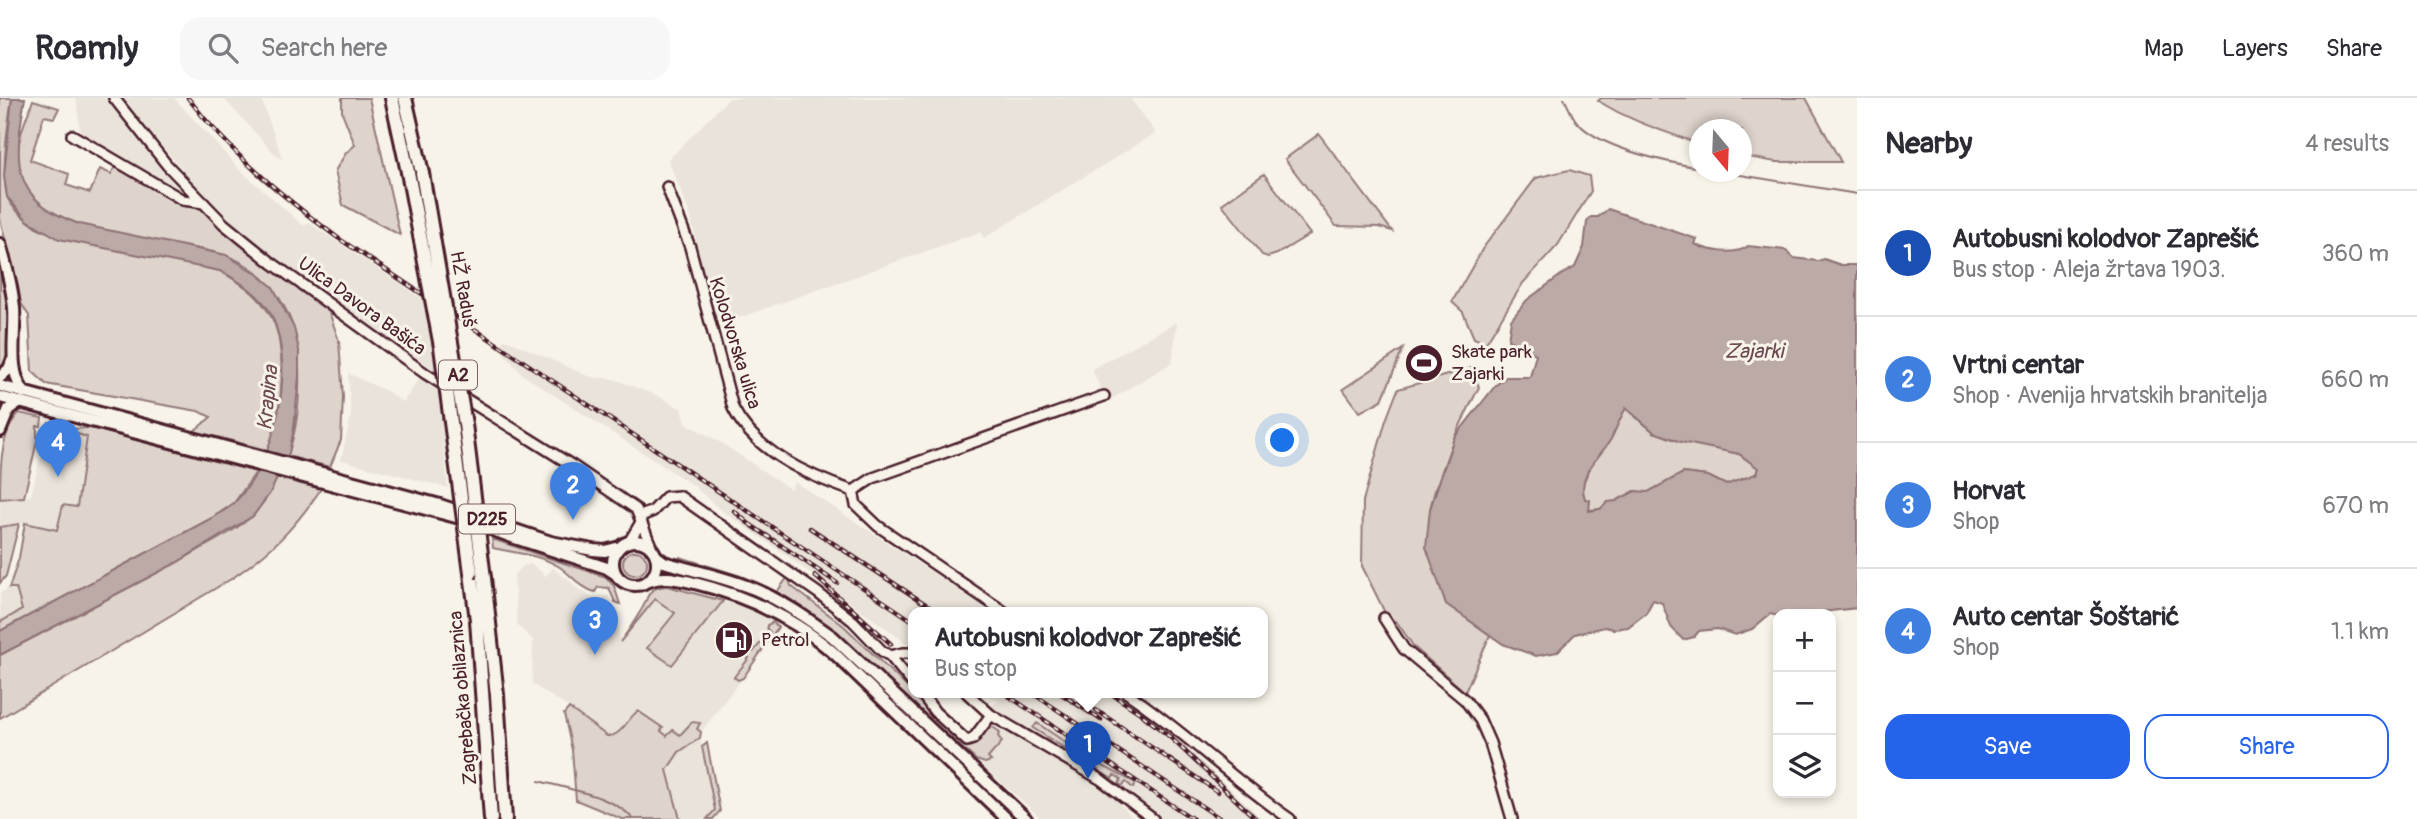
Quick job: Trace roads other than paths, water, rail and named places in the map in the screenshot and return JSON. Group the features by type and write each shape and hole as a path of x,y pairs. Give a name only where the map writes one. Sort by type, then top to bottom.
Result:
{"highway":[{"name":"HŽ Raduš","path":"392,98 441,347 471,573"},
{"name":"HŽ Raduš","path":"405,98 422,173 465,424 484,578"},
{"name":"Zagrebačka obilaznica","path":"471,573 478,632 491,819"},
{"name":"Zagrebačka obilaznica","path":"484,578 497,695 505,819"}],"main road":[{"path":"0,244 13,298 13,359 21,399"},
{"path":"0,377 9,369 13,359"},
{"path":"1,392 21,399"},
{"path":"0,431 9,409 21,399"},
{"name":"D225","path":"21,399 352,485 470,521 607,568 623,582 633,586 666,577 728,593 776,613 810,634 853,671 1007,819"},
{"name":"D225","path":"352,485 457,509 551,542 605,551 642,543 664,562 753,589 785,604 833,638 1026,819"},
{"path":"616,574 614,557 625,545"},
{"path":"649,581 656,570 655,554"}],"street":[{"name":"Ulica Davora Bašića","path":"114,98 167,165 224,224 272,263 425,373 636,509 655,554"},
{"name":"Ulica Davora Bašića","path":"72,135 183,200 204,203"},
{"name":"Kolodvorska ulica","path":"667,187 690,247 733,408 741,423 766,448 804,471 853,491"},
{"path":"997,607 878,526 856,505 853,491 873,478 1104,396"},
{"path":"625,545 641,519 666,497 679,496 818,593 853,621 882,652 890,656 908,678"},
{"path":"1384,618 1404,649 1465,700 1480,720 1490,743 1512,819"},
{"path":"890,656 908,653"},
{"path":"925,698 967,741 973,739 991,715"},
{"path":"972,698 991,715 1100,779 1153,819"},
{"path":"1134,698 1290,819"}],"water":[{"path":"12,98 25,98 19,159 22,176 40,203 79,224 226,255 257,274 273,287 294,328 299,350 299,376 289,453 270,493 253,516 176,563 0,655 0,631 212,518 234,503 261,464 271,440 282,388 279,338 272,316 256,295 242,284 220,271 59,239 27,220 7,197 4,176"},
{"name":"Zajarki","path":"1608,209 1697,239 1695,244 1707,249 1729,252 1748,246 1785,250 1794,258 1818,261 1824,259 1841,265 1857,265 1857,608 1773,609 1773,615 1770,614 1752,629 1735,635 1718,629 1699,631 1694,637 1683,640 1671,627 1662,603 1653,600 1646,613 1628,627 1605,627 1575,634 1557,652 1536,656 1503,644 1446,604 1426,547 1430,509 1454,438 1496,385 1506,377 1530,377 1536,354 1508,340 1511,320 1527,300 1575,267 1584,247 1587,222 1591,217 1598,217","holes":["1626,408 1654,432 1681,442 1739,454 1758,468 1756,474 1726,485 1708,476 1683,473 1648,492 1635,491 1608,502 1600,509 1589,511 1590,500 1585,499 1583,490 1586,474 1611,439"]}],"waterway":[{"path":"1564,98 1577,122 1601,139 1634,152 1689,166"},
{"path":"1752,177 1857,194"},
{"path":"539,781 603,799 615,804 633,819"}],"railway":[{"path":"188,98 221,137 258,173 338,238 908,618"},
{"path":"734,511 837,583"},
{"path":"810,528 930,607"},
{"path":"815,576 891,644"},
{"path":"1012,698 1193,819"},
{"path":"1040,698 1221,819"},
{"path":"1068,698 1101,720"},
{"path":"1118,698 1170,737 1256,819"},
{"path":"1096,710 1218,792"}],"place":[{"name":"Skate park Zajarki","path":"1424,363"},
{"name":"Auto centar Šoštarić","path":"58,477"},
{"name":"Vrtni centar","path":"573,520"},
{"name":"Petrol","path":"734,640"},
{"name":"Horvat","path":"595,655"},
{"name":"Autobusni kolodvor Zaprešić","path":"1088,779"}],"water label":[{"name":"Krapina","path":"268,398"}]}
